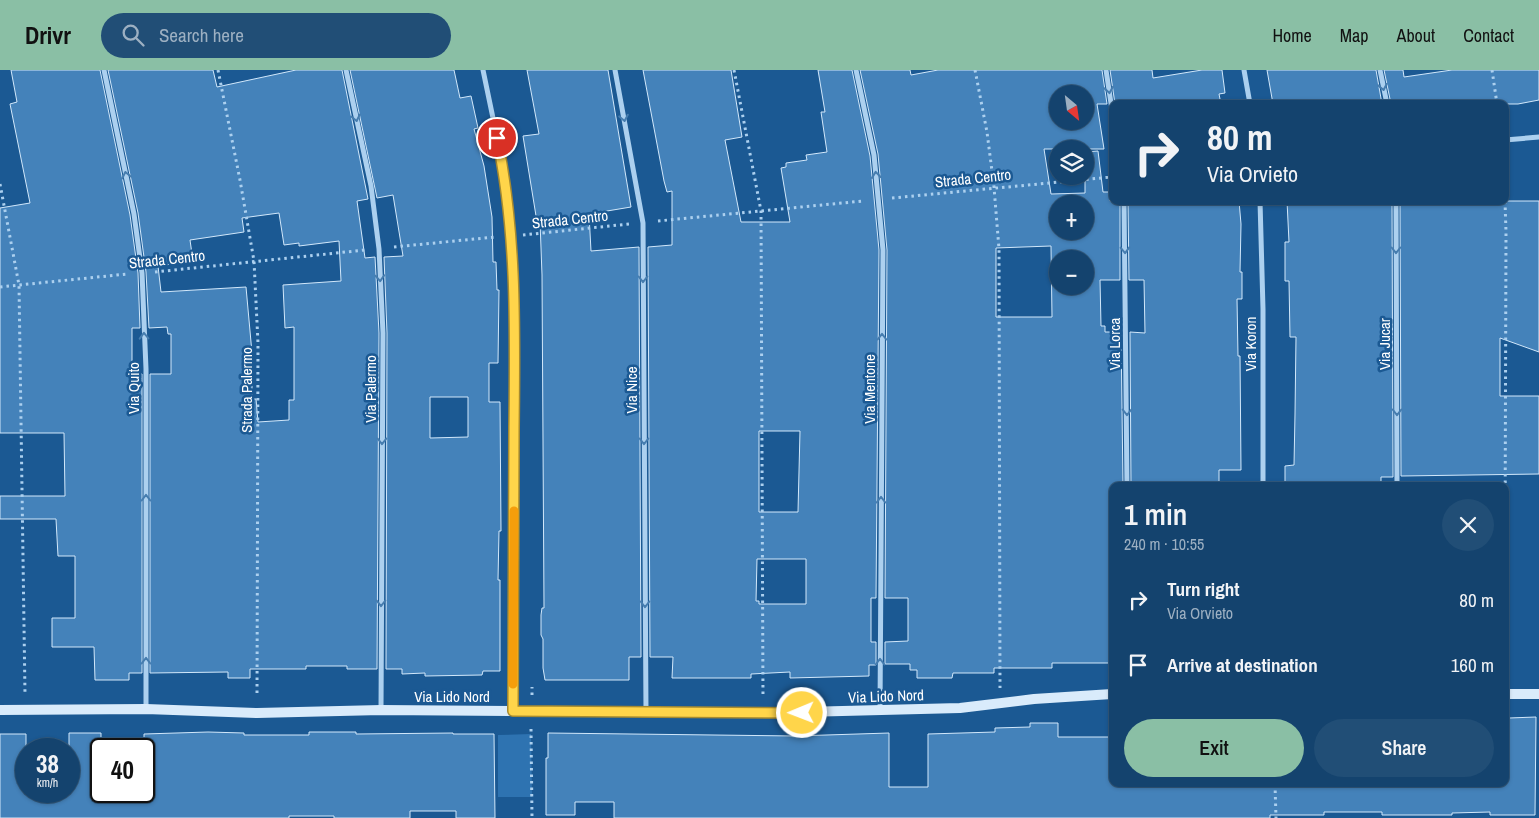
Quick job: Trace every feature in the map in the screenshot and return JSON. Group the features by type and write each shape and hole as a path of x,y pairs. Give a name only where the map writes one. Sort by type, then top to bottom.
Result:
{"street":[{"name":"Via Quito","path":"104,70 134,214 142,273 146,369 146,710"},
{"name":"Via Palermo","path":"346,70 371,186 379,249 383,333 380,710"},
{"path":"483,70 504,171 515,312 513,711"},
{"name":"Via Nice","path":"615,70 643,223 646,713"},
{"name":"Via Mentone","path":"856,70 874,155 883,250 880,711"},
{"path":"1106,70 1110,100"},
{"path":"1244,70 1249,100"},
{"path":"1380,70 1386,100"},
{"path":"1509,140 1539,137"},
{"name":"Via Lorca","path":"1124,205 1127,482"},
{"name":"Via Koron","path":"1260,205 1263,309 1262,482"},
{"name":"Via Jucar","path":"1396,205 1397,482"},
{"name":"Via Lido Nord","path":"0,710 146,710 257,713 380,710 764,713 960,708 1034,699 1109,694"},
{"path":"1509,694 1539,694"}],"path":[{"name":"Strada Palermo","path":"218,70 254,261 258,343 257,713"},
{"path":"734,70 761,211 764,713"},
{"path":"975,70 987,132 999,250 1000,703"},
{"path":"1492,70 1496,100"},
{"name":"Strada Centro","path":"0,287 994,187 1109,177"},
{"path":"0,184 19,285 26,710"},
{"path":"1505,205 1505,482"},
{"path":"532,687 532,818"},
{"path":"1275,787 1276,818"}],"shaded area":[{"path":"531,734 532,797 498,797 498,735"}],"building":[{"path":"11,70 100,70 130,215 138,273 140,328 132,328 132,371 133,373 142,374 142,673 129,673 129,680 95,680 94,647 52,647 52,618 75,618 75,556 58,556 56,519 0,519 0,496 65,496 64,433 0,433 0,208 30,203 10,104 17,102"},
{"path":"108,70 213,70 217,87 296,70 342,70 368,199 357,201 365,258 375,257 379,333 377,669 347,669 347,666 306,666 306,669 250,669 250,678 228,678 228,672 150,673 150,374 171,374 171,334 168,334 167,327 149,328 146,272 138,213","holes":["279,213 284,245 299,243 299,246 339,241 341,281 283,285 285,328 294,327 294,400 289,400 289,420 258,422 256,399 252,399 252,353 246,287 161,292 158,266 193,261 190,240 244,232 242,218"]},
{"path":"350,70 454,70 460,98 471,96 478,128 474,129 484,166 492,217 493,262 496,262 497,290 499,290 498,363 489,363 489,402 500,402 501,531 499,531 498,580 500,580 500,671 483,671 482,675 425,676 425,673 402,674 402,669 386,669 387,333 384,257 403,256 393,195 377,198","holes":["430,397 468,397 468,437 430,438"]},
{"path":"527,70 608,70 631,207 589,214 591,251 639,247 641,657 629,657 629,680 545,680 543,639 541,635 541,615 542,608 544,608 540,221 537,222 523,136 539,134"},
{"path":"643,70 731,70 742,137 725,140 741,222 790,222 781,168 786,167 786,163 807,160 806,155 827,152 821,112 825,112 818,70 852,70 870,156 879,250 876,598 871,598 871,642 876,642 876,665 869,665 869,676 790,678 790,672 751,674 751,678 672,678 673,657 650,657 648,247 672,245 672,191 667,192","holes":["759,431 800,431 798,512 759,512","757,559 806,559 806,604 759,604 759,601 756,601"]},
{"path":"860,70 910,70 911,75 938,70 1102,70 1107,104 1097,104 1104,149 1094,149 1094,140 1049,140 1049,149 1044,149 1051,194 1085,193 1085,185 1094,185 1094,151 1098,151 1103,192 1109,192 1109,205 1120,205 1120,280 1100,280 1101,326 1105,326 1105,332 1121,332 1123,482 1109,482 1109,663 1052,663 1052,668 994,668 994,673 953,673 952,678 917,678 917,670 910,670 910,664 885,664 885,642 908,641 908,598 885,598 887,250 878,154","holes":["1051,246 1051,250 1094,250 1094,295 1052,295 1052,317 996,317 996,248"]},
{"path":"1110,70 1152,70 1153,78 1202,70 1222,70 1225,93 1219,94 1220,100 1114,100"},
{"path":"1267,70 1376,70 1381,100 1272,100"},
{"path":"1384,70 1403,70 1404,77 1452,70 1539,70 1539,100 1509,104 1509,100 1390,100"},
{"path":"1509,201 1539,201 1539,352 1500,338 1500,396 1539,396 1539,474 1401,476 1400,205 1509,205"},
{"path":"1128,205 1239,205 1242,299 1237,299 1238,356 1240,356 1241,470 1219,470 1219,482 1131,482 1130,332 1145,333 1144,280 1129,280"},
{"path":"1287,205 1392,205 1393,477 1381,477 1381,482 1285,482 1285,466 1294,465 1296,337 1290,337 1289,281 1285,281 1285,242 1289,242"},
{"path":"1536,717 1535,815 1490,815 1490,812 1452,813 1452,815 1382,815 1382,812 1324,812 1324,815 1270,815 1270,818 614,818 614,802 575,802 575,815 546,815 548,733 795,736 889,733 889,787 928,787 928,734 995,732 995,728 1030,727 1030,723 1058,723 1058,737 1109,737 1109,787 1509,787 1509,718"},
{"path":"208,732 244,733 244,735 309,735 309,732 356,732 356,734 494,734 495,818 456,818 456,811 410,811 410,818 289,816 289,818 0,818 0,734 26,734 26,738 15,738 15,803 80,803 80,738 69,738 69,733 101,733 101,738 90,738 90,803 155,803 155,738 144,738 144,734"}],"slow traffic":[{"path":"513,684 514,511"}],"route":[{"path":"497,138 504,171 515,312 513,711 802,713"}]}
